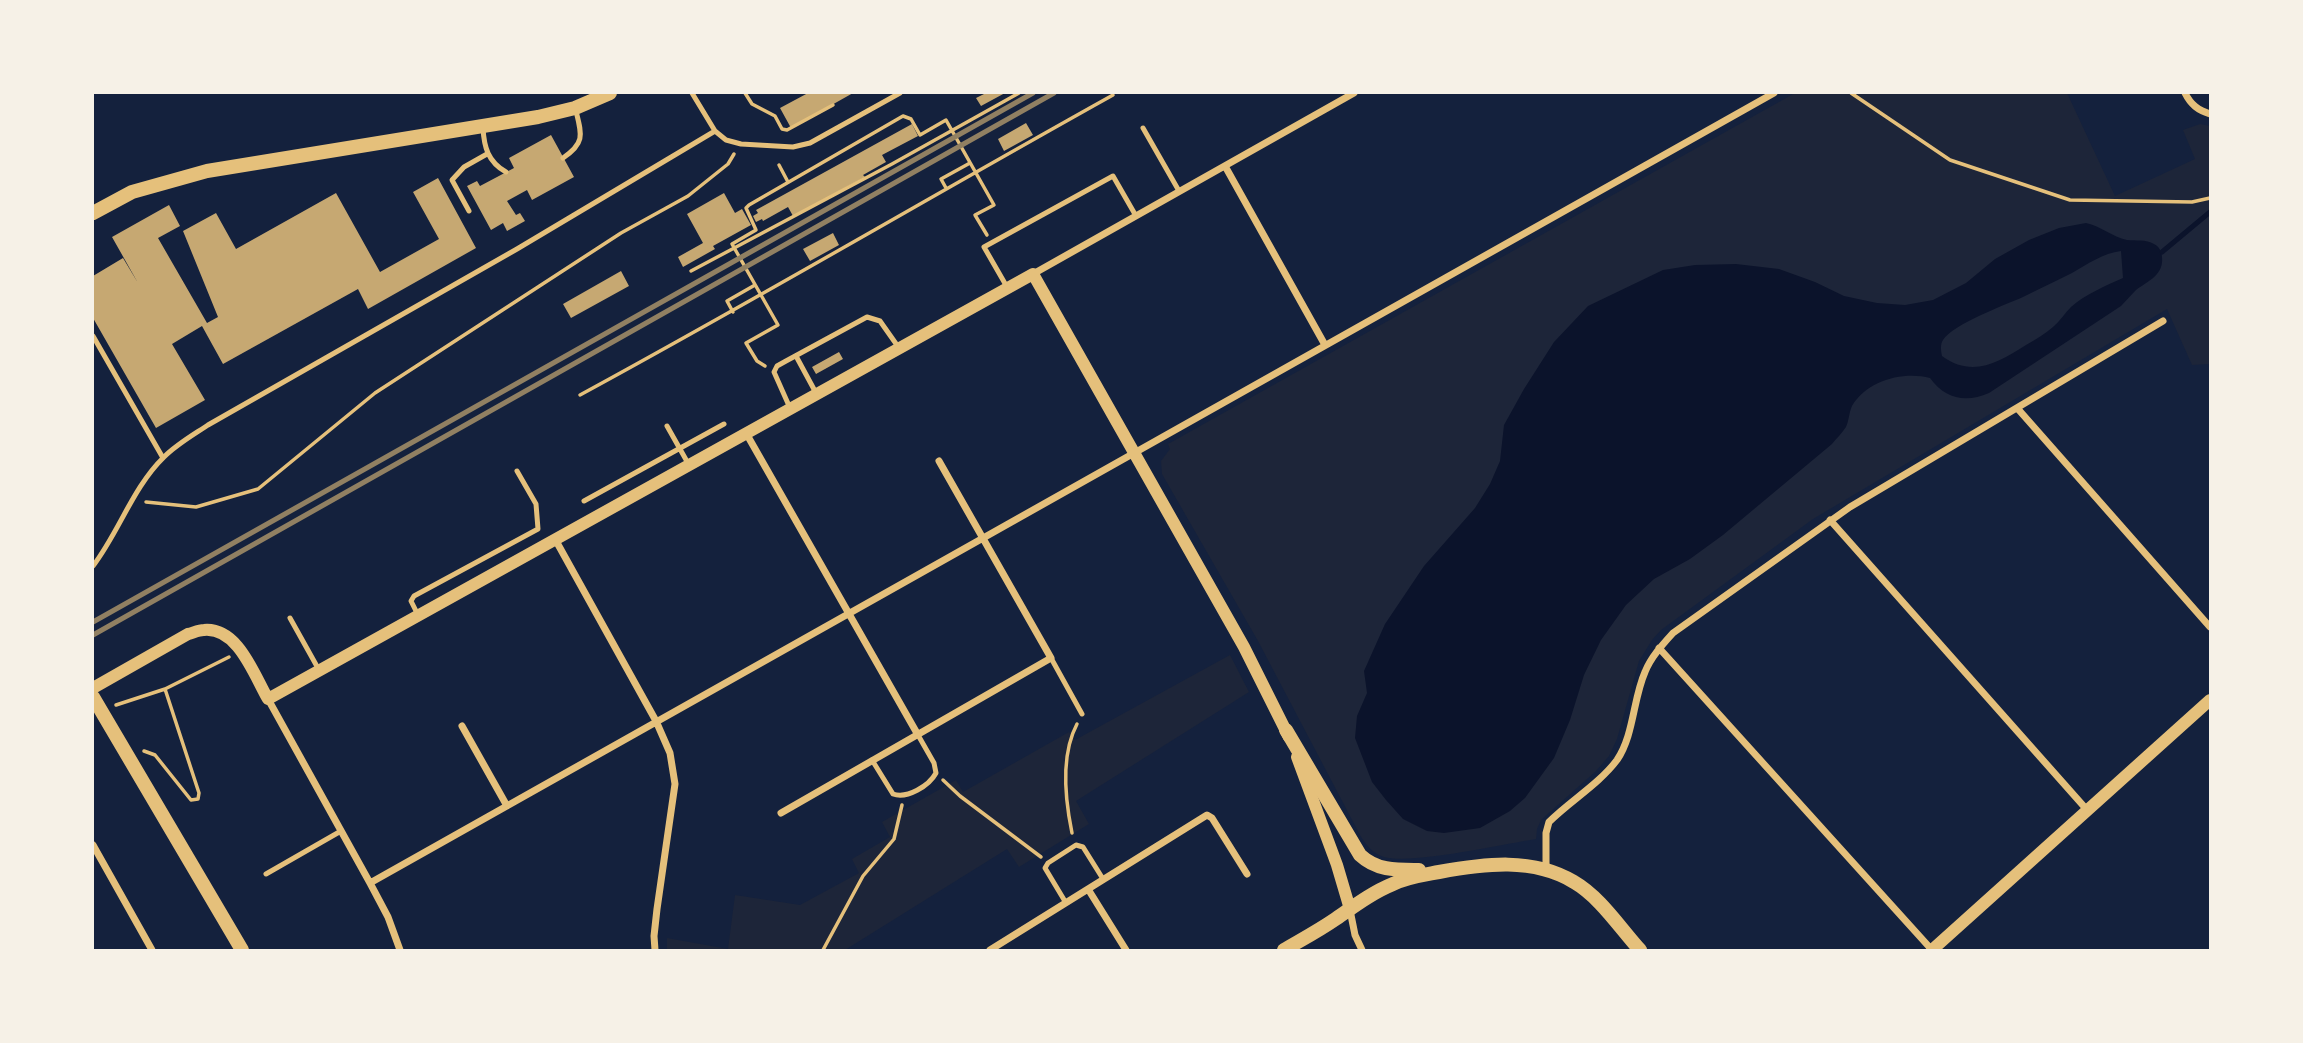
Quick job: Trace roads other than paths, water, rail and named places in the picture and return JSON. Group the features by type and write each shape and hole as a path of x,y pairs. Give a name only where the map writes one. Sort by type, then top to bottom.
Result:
{"main road":[{"path":"93,213 132,192 207,171 538,117 575,108 610,93"},
{"path":"93,698 242,950"},
{"path":"1286,730 1353,847 1364,859 1375,866 1394,870 1448,871"},
{"path":"1284,950 1391,884 1448,871 1507,864 1546,870 1576,883 1640,950"}],"street":[{"path":"268,699 1354,93"},
{"path":"370,883 1774,93"},
{"path":"2185,93 2198,110 2210,114"},
{"path":"1225,166 1325,345"},
{"path":"1033,274 1244,647 1286,730 1337,865 1355,936 1362,950"},
{"path":"1546,870 1546,833 1549,822 1605,773 1617,759 1624,744 1645,671 1659,648 1674,632 1830,520 2163,321"},
{"path":"2018,409 2210,627"},
{"path":"746,433 918,735"},
{"path":"781,813 1051,658 939,461"},
{"path":"1830,520 2088,811"},
{"path":"555,539 656,721 670,753 675,784 657,909 654,950"},
{"path":"93,688 188,634 205,630 218,632 232,640 241,651 370,883 388,917 400,950"},
{"path":"1659,648 1932,950 2210,700"},
{"path":"462,726 507,806"},
{"path":"990,950 1207,815 1212,818 1247,874"},
{"path":"93,845 152,950"},
{"path":"1088,889 1126,950"}],"lane":[{"path":"692,93 715,131 726,140 741,144 802,146 901,93"},
{"path":"564,158 575,150 581,137 575,108"},
{"path":"482,126 487,154 498,168 506,172"},
{"path":"1143,128 1179,191"},
{"path":"93,566 133,500 163,458 208,425 517,249 715,131"},
{"path":"469,212 452,180 464,167 487,154"},
{"path":"1007,288 984,247 991,243 1114,176 1136,216"},
{"path":"790,409 774,369 796,356 867,317 880,321 899,348"},
{"path":"93,336 163,458"},
{"path":"796,356 817,394"},
{"path":"584,501 724,424"},
{"path":"667,426 689,465"},
{"path":"418,615 411,601 414,596 538,529 536,504 517,471"},
{"path":"290,618 319,671"},
{"path":"1051,658 1082,714"},
{"path":"873,760 889,790 898,796 904,796 934,777 934,763 918,735"},
{"path":"266,874 341,831"},
{"path":"1066,903 1046,870 1048,863 1076,845 1083,847 1103,879"}],"waterway":[{"path":"2162,252 2210,212"}],"railway":[{"path":"93,622 1033,93"},
{"path":"93,635 1054,93"}]}
